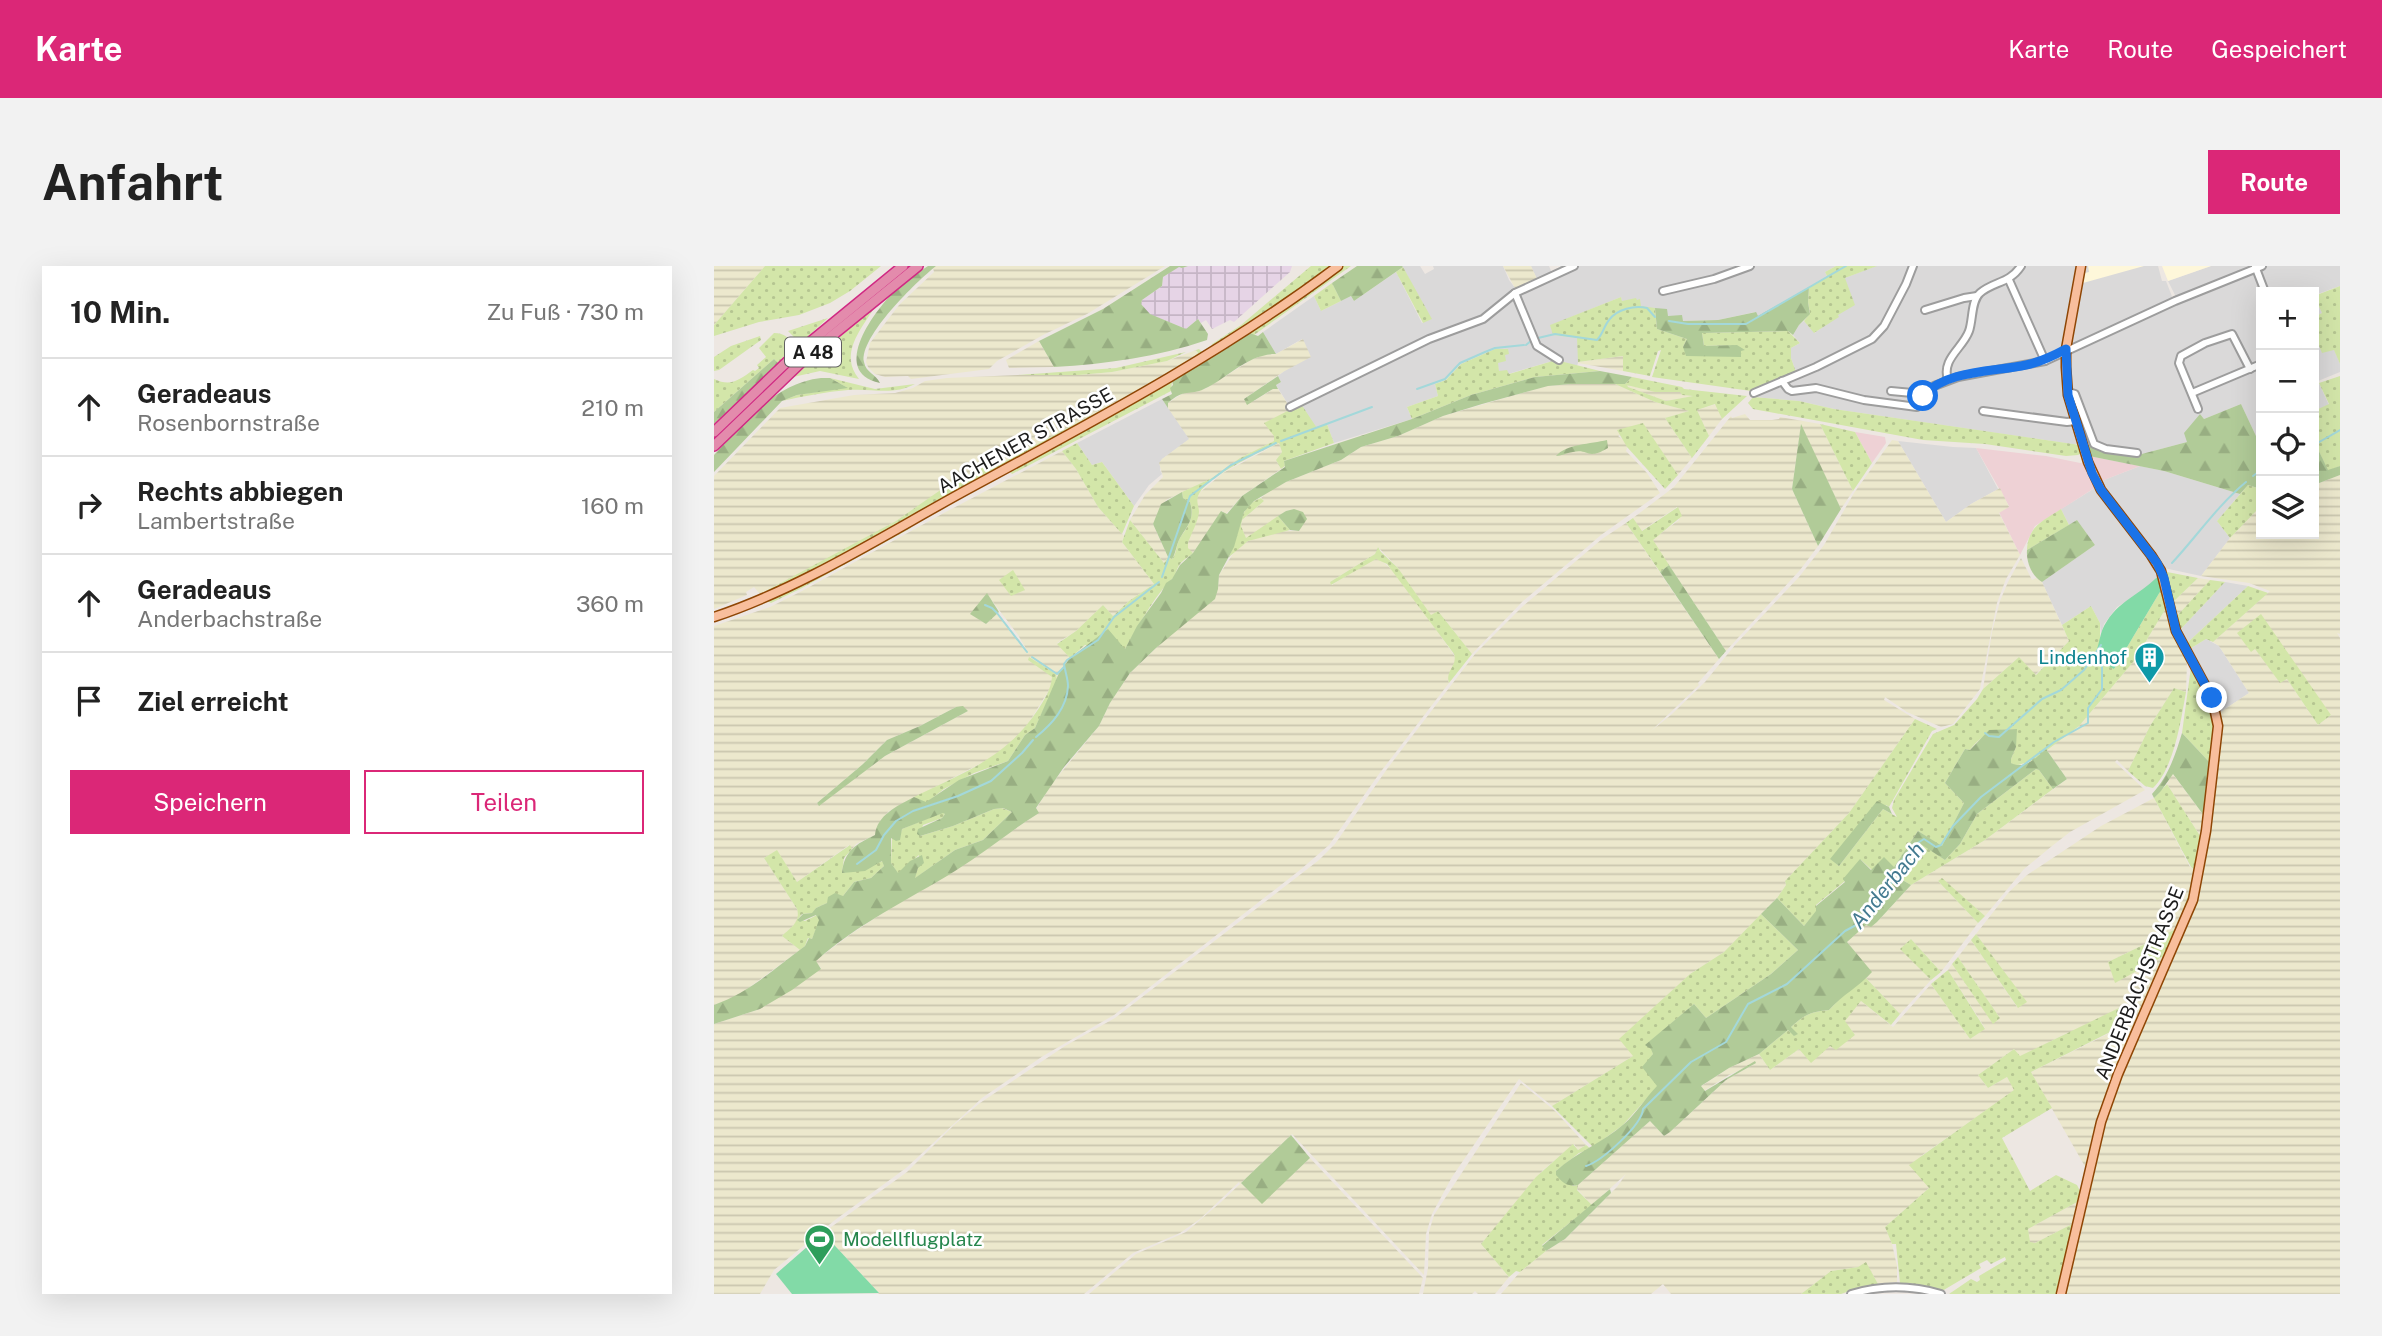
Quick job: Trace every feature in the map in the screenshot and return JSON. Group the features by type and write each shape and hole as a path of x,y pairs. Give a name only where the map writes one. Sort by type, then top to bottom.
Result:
{"highway":[{"name":"A 48","path":"714,432 822,332 902,266"},
{"name":"A 48","path":"714,446 813,351 918,266"}],"main road":[{"name":"AACHENER STRASSE","path":"714,617 821,570 1108,413 1234,340 1338,266"},
{"name":"ANDERBACHSTRASSE","path":"2061,1294 2101,1122 2118,1074 2193,900 2206,831 2218,726 2212,698 2176,631 2161,571 2101,490 2088,462 2068,392 2066,349 2081,266"}],"street":[{"path":"1290,407 1429,339 1483,319 1515,293 1574,266"},
{"path":"1663,291 1714,279 1750,266"},
{"path":"1754,393 1872,339 1884,326 1913,266"},
{"path":"1925,310 1977,296 2009,279 2021,266"},
{"path":"1891,391 1925,393 1948,380 2045,360 2257,267 2263,287"},
{"path":"2009,279 2045,360"},
{"path":"1515,293 1537,346 1559,360"},
{"path":"1948,380 1946,368 1969,332 1977,296"},
{"path":"2199,410 2179,359 2205,343 2232,334 2250,369"},
{"path":"2192,393 2256,366"},
{"path":"1782,382 1792,391 1816,388 1864,400 1917,407"},
{"path":"2068,392 2075,394 2094,444 2106,449 2137,453"},
{"path":"1983,411 2076,421"},
{"path":"1851,1294 1896,1287 1941,1294"}],"shaded area":[{"path":"714,266 765,266 714,325"},
{"path":"1165,266 1087,314 997,361 989,369 911,379 908,376 885,377 875,374 866,362 870,343 899,305 934,272 933,268"},
{"path":"1179,266 1292,266 1290,272 1234,322 1230,320 1212,329 1206,320 1201,323 1198,319 1186,329 1149,314 1141,304 1142,300 1162,286 1163,277"},
{"path":"1402,266 1420,266 1425,274 1434,269 1433,266 1503,266 1516,289 1537,279 1531,266 1549,266 1552,273 1561,269 1560,266 1836,266 1825,272 1827,276 1757,317 1755,312 1718,320 1683,321 1640,306 1637,300 1622,302 1621,297 1551,325 1554,335 1577,338 1580,357 1577,366 1556,360 1508,374 1499,372 1495,349 1461,364 1445,380 1435,384 1438,396 1407,407 1412,419 1334,443 1327,424 1317,428 1291,409 1276,385 1281,382 1278,376 1302,339 1276,354 1263,332 1314,296 1321,311 1351,296 1354,301 1396,272 1422,323 1431,319"},
{"path":"1503,266 1531,266 1537,279 1516,290"},
{"path":"1876,266 2158,266 2162,281 2166,281 2173,299 2176,297 2168,281 2211,266 2340,266 2340,286 2319,294 2319,287 2256,287 2256,436 2241,404 2204,419 2200,414 2187,442 2138,455 2088,444 2072,444 1834,409 1799,401 1753,397 1798,377 1791,358 1791,348 1800,343 1793,335 1804,321 1815,333 1837,315 1845,278"},
{"path":"2088,266 2144,266 2083,283 2085,273 2089,272"},
{"path":"2162,266 2211,266 2168,281"},
{"path":"1303,339 1311,357 1283,372 1244,399 1254,401 1273,389 1278,389 1291,409 1274,436 1274,441 1240,458 1212,478 1166,500 1153,524 1168,557 1164,563 1130,520 1145,495 1163,477 1159,463 1189,439 1168,408 1168,403 1185,392 1205,389 1251,360 1276,354"},
{"path":"1039,341 1054,367 1009,368 1006,360"},
{"path":"2319,342 2334,349 2340,372 2319,381"},
{"path":"1196,350 1197,355 1164,376 1004,462 936,494 896,521 831,557 760,594 754,587 746,592 747,595 714,609 714,476 780,408 854,395 895,393 925,381 947,378 1112,372 1167,361"},
{"path":"1623,356 1623,371 1578,363 1578,362"},
{"path":"2319,383 2329,405 2319,409"},
{"path":"1615,384 1655,402 1690,411 1665,418 1692,458 1678,475 1643,424 1618,436 1628,445 1626,451 1647,473 1660,493 1601,535 1523,601 1472,654 1438,611 1431,616 1398,568 1378,547 1375,554 1330,582 1332,585 1377,558 1382,561 1397,574 1456,658 1449,683 1329,845 1114,1015 1043,1056 982,1098 906,1168 835,1220 774,1270 760,1294 714,1294 714,1024 760,1009 821,968 815,961 851,934 956,870 1038,813 1036,809 1051,785 1099,726 1110,703 1130,673 1218,589 1219,575 1237,548 1248,541 1277,531 1300,531 1294,509 1286,511 1246,539 1241,526 1242,520 1264,501 1261,498 1269,491 1341,460 1361,447 1398,436 1443,416 1547,386"},
{"path":"1627,384 1647,390 1681,392 1682,395 1694,396 1666,401 1627,387"},
{"path":"1162,399 1190,439 1162,459 1162,474 1149,485 1134,506 1102,462 1092,465 1077,443"},
{"path":"1716,404 1722,419 1709,436 1697,410"},
{"path":"1745,414 1750,420 1772,420 1780,417 1820,424 1853,491 1841,509 1801,426 1792,489 1818,546 1800,570 1726,651 1652,540 1679,520 1677,507 1641,531 1633,518 1674,487 1731,416 1732,418"},
{"path":"1855,432 1885,437 1886,443 1872,463"},
{"path":"1892,440 1898,441 1946,522 2000,488 2009,507 1999,513 2020,555 2006,579 1997,603 1980,689 1953,724 1941,727 1907,712 1885,697 1884,700 1915,719 1849,813 1785,881 1786,885 1777,898 1724,952 1690,974 1641,1020 1633,1056 1552,1106 1519,1079 1452,1177 1432,1214 1426,1234 1424,1275 1292,1134 1241,1183 1262,1203 1310,1158 1423,1278 1419,1294 1089,1294 1136,1254 1186,1232 1221,1202 1239,1182 1200,1219 1180,1233 1133,1253 1084,1294 878,1294 823,1233 907,1172 980,1103 1065,1046 1115,1018 1319,860 1335,844 1387,769 1475,654 1522,607 1602,539 1626,523 1719,659 1699,685 1651,731 1705,682 1735,645 1799,577 1824,545 1854,493"},
{"path":"1898,441 1976,448 1998,489 1946,522"},
{"path":"1279,443 1282,452 1276,460 1281,469 1242,496 1226,514 1222,511 1193,553 1190,552 1188,543 1198,494 1223,473"},
{"path":"1976,448 2046,456 2085,464 2096,487 2035,526 2020,555 1999,512 2009,506"},
{"path":"1062,451 1098,507 1124,536 1122,542 1154,584 1113,616 1103,605 1076,631 1057,643 1070,658 1057,680 1056,674 1029,658 1052,676 1052,685 1028,724 995,756 889,811 881,820 875,835 856,844 852,849 849,845 797,882 777,851 764,858 799,914 796,923 782,936 800,950 735,998 714,1005 714,626 770,607","holes":["987,594 1018,635 1028,652 997,613 986,624 971,614","956,707 968,711 885,756 819,805 817,803 887,740"]},
{"path":"2089,456 2140,466 2099,482"},
{"path":"2140,466 2240,494 2217,521 2230,538 2201,576 2164,568 2149,587 2117,607 2104,624 2101,634 2100,623 2091,606 2062,625 2042,582 2095,545 2077,520 2069,525 2061,509 2095,488 2099,482"},
{"path":"2340,475 2340,634 2337,633 2340,638 2340,1294 2063,1294 2100,1132 2120,1076 2199,889 2209,825 2219,713 2249,693 2219,646 2213,642 2270,591 2249,583 2201,576 2230,538 2256,511 2256,539 2319,539 2319,483","holes":["2255,649 2331,715 2318,725 2287,679 2280,682"]},
{"path":"2021,558 2032,580 2036,578 2042,582 2069,641 2035,675 2019,657 1983,689 2000,601"},
{"path":"2198,578 2210,580 2175,618 2172,603"},
{"path":"2225,582 2248,586 2185,645 2179,631"},
{"path":"2166,608 2187,662 2186,692 2174,688 2150,726 2128,771 2117,760 2115,762 2145,790 2070,832 2052,846 2024,869 1985,916 1942,879 1938,881 1978,923 1941,972 1911,939 1901,949 1931,980 1900,1014 1866,978 1871,972 1847,942 1866,924 1877,922 1911,885 1985,840 2067,779 2046,749 2079,726 2134,661"},
{"path":"2206,639 2219,646 2249,693 2219,713 2188,650"},
{"path":"2172,773 2205,817 2202,839 2167,784"},
{"path":"2154,798 2190,867 2195,870 2176,929 2108,962 2165,958 2087,1170 2031,1072 2124,1026 2067,1033 2020,1057 2014,1049 1978,1075 1988,1088 2007,1077 2015,1090 1921,1156 1929,1188 1885,1227 1897,1266 1897,1282 1878,1284 1866,1263 1858,1267 1831,1271 1801,1294 1671,1294 1663,1284 1651,1294 1501,1294 1520,1272 1565,1239 1617,1187 1626,1174 1592,1205 1577,1189 1578,1185 1650,1121 1664,1136 1726,1080 1756,1063 1729,1075 1704,1091 1700,1087 1729,1068 1759,1054 1770,1070 1799,1049 1831,1046 1855,1035 1844,1021 1861,1001 1893,1027 1931,984 1970,1039 1985,1028 1948,970 1952,964 1993,1023 2000,1018 1958,957 1971,940 2017,1007 2026,1002 1976,934 2009,892 2027,875 2101,826"},
{"path":"1521,1083 1555,1111 1586,1145 1578,1150 1574,1144 1543,1170 1481,1244 1509,1277 1495,1294 1478,1294 1475,1291 1472,1294 1423,1294 1428,1268 1429,1232 1434,1215"},
{"path":"2079,1201 2074,1223 2035,1243 2029,1243 2028,1229"}],"green space":[{"path":"765,266 881,266 830,303 799,315 759,322 714,336 714,325"},
{"path":"928,266 936,266 891,310 870,339 865,351 865,366 880,383 865,377 858,366 857,353 869,324 897,289"},
{"path":"1170,266 1188,266 1179,267 1163,277 1162,286 1142,300 1141,304 1150,314 1186,329 1198,319 1208,334 1207,340 1132,359 1054,367 1039,341 1103,309"},
{"path":"1311,266 1333,266 1211,348 1212,344 1241,325"},
{"path":"1343,266 1351,266 1254,335 1250,333"},
{"path":"1357,266 1403,267 1354,301 1351,296 1341,301 1332,283"},
{"path":"1836,266 1877,266 1845,278 1855,305 1814,333 1804,321 1810,313 1809,287 1827,276 1825,272"},
{"path":"1403,267 1432,319 1423,323 1396,272"},
{"path":"1332,283 1341,301 1321,311 1314,296"},
{"path":"2340,286 2340,364 2334,350 2322,353 2319,346 2319,314 2322,313 2319,294"},
{"path":"1809,287 1810,314 1793,335 1788,331 1702,333 1704,346 1737,345 1745,350 1741,351 1741,357 1686,356 1683,347 1687,339 1657,329 1655,308 1667,309 1668,316 1682,315 1683,321 1718,320 1756,312 1758,316"},
{"path":"1621,297 1622,301 1640,299 1641,306 1655,308 1657,329 1687,339 1683,347 1737,345 1704,346 1702,333 1788,331 1800,343 1791,348 1796,372 1751,391 1652,377 1661,350 1658,351 1650,376 1623,371 1623,356 1578,362 1577,338 1553,335 1550,325"},
{"path":"874,308 858,334 851,352 853,370 859,379 820,371 793,377"},
{"path":"828,318 796,347 794,337 788,331"},
{"path":"1263,332 1276,354 1247,362 1204,389 1178,395 1168,403 1168,408 1162,399 1172,394 1172,381 1250,333 1258,336"},
{"path":"774,333 782,334 789,340 788,349 782,359 778,363 774,359 714,412 714,379 735,381 759,368 757,365 766,357 759,348"},
{"path":"760,336 761,340 714,371 714,357 731,346"},
{"path":"1199,349 1203,353 1097,415 858,547 760,594 896,521 952,482 987,466 1004,462 1131,394 1193,358"},
{"path":"1495,349 1508,349 1506,361 1498,363 1499,371 1507,370 1509,374 1556,360 1600,371 1535,377 1471,395 1412,419 1407,407 1438,396 1435,384 1446,380 1461,364"},
{"path":"1186,352 1167,361 1112,372 1018,375 1116,368"},
{"path":"774,359 778,363 714,424 714,412"},
{"path":"1600,371 1632,377 1625,384 1548,386 1443,416 1398,436 1361,447 1341,460 1286,482 1254,501 1244,512 1234,547 1219,575 1215,599 1130,673 1110,703 1099,726 1064,767 1036,808 1039,813 955,871 848,935 816,961 821,969 792,990 760,1009 714,1024 714,1005 750,987 805,946 809,938 812,939 819,920 816,915 800,922 797,920 803,914 812,913 827,903 828,897 835,893 843,896 854,882 871,878 884,866 882,861 865,871 842,873 848,854 857,845 875,835 884,817 914,797 926,802 959,780 1008,761 1025,735 1035,728 1059,673 1070,658 1108,629 1125,649 1166,583 1193,553 1221,511 1227,514 1242,496 1285,467 1284,461 1412,419 1471,395 1535,377","holes":["1003,808 1012,812 983,840 955,850 915,878 918,868 924,863 922,855 910,861 898,873 891,863 891,838 900,840 902,829 945,814 918,829 917,834 920,836 994,809"]},
{"path":"1278,376 1281,382 1276,385 1278,389 1273,389 1247,405 1244,399"},
{"path":"2340,376 2340,466 2328,471 2319,452 2319,409 2329,404 2319,383"},
{"path":"1632,377 1684,389 1747,396 1722,419 1715,404 1697,410 1709,436 1692,458 1665,418 1689,411 1655,402 1615,384 1625,384","holes":["1627,385 1655,392 1680,392 1682,395 1693,396 1666,401"]},
{"path":"830,378 875,389 915,384 899,390 848,390 782,401 797,395 846,387"},
{"path":"830,378 848,388 797,395 782,401 714,472 714,455 762,406 789,388 804,381"},
{"path":"1172,381 1171,391 1012,474 1009,471"},
{"path":"1753,397 1799,401 1834,409 2080,445 2082,453 2066,456 1985,444 1923,440 1753,409 1748,403"},
{"path":"1301,404 1317,428 1327,424 1334,443 1284,461 1285,466 1281,469 1276,460 1282,452 1279,443 1211,481 1202,489 1197,500 1198,516 1188,543 1188,548 1193,553 1180,564 1125,649 1085,645 1070,658 1057,644 1076,631 1103,605 1113,616 1154,584 1122,542 1130,520 1164,563 1168,557 1172,559 1191,517 1190,502 1183,498 1182,492 1212,478 1240,458 1274,441 1274,436 1264,423"},
{"path":"2241,404 2256,436 2256,487 2248,485 2240,494 2164,471 2089,456 2085,444 2138,455 2187,442 2184,433 2200,414 2204,419"},
{"path":"1643,423 1678,475 1665,489 1627,447 1617,430"},
{"path":"1801,424 1841,509 1818,546 1792,489"},
{"path":"1820,424 1855,432 1872,463 1853,491"},
{"path":"1607,440 1608,448 1596,454 1578,451 1556,456 1572,447"},
{"path":"1077,443 1092,465 1102,462 1134,506 1122,534 1098,507 1062,451"},
{"path":"2319,451 2328,470 2340,466 2340,475 2319,483"},
{"path":"2248,485 2256,487 2256,511 2230,538 2217,521"},
{"path":"1182,492 1183,498 1190,502 1191,517 1172,559 1168,557 1153,524 1161,504"},
{"path":"1261,498 1264,501 1242,520 1241,526 1246,538 1278,516 1290,530 1248,541 1229,557 1243,515 1253,502"},
{"path":"1678,507 1682,516 1653,540 1669,565 1660,572 1626,523 1633,518 1642,531"},
{"path":"1294,509 1303,512 1307,519 1299,531 1290,530 1278,516"},
{"path":"2061,509 2069,525 2027,550 2033,530"},
{"path":"2077,520 2095,545 2042,582 2030,568 2027,550"},
{"path":"909,525 911,528 802,588 771,603 767,601"},
{"path":"1378,547 1398,568 1431,615 1438,611 1472,654 1449,683 1454,654 1387,564 1376,559 1331,585 1330,582 1375,554"},
{"path":"1669,565 1726,651 1719,659 1660,572"},
{"path":"1013,570 1025,590 1011,596 999,580"},
{"path":"2167,572 2198,578 2172,603 2165,574"},
{"path":"2160,574 2164,585 2114,669 2094,657 2102,630 2113,613"},
{"path":"2210,580 2225,582 2179,631 2175,618"},
{"path":"2164,585 2166,608 2134,661 2079,726 2034,760 2015,766 2011,759 2016,747 2016,729 1990,733 1970,750 1965,749 1945,783 1964,803 1942,847 1918,831 1894,867 1872,870 1861,860 1845,881 1816,905 1817,911 1804,926 1777,898 1786,885 1785,881 1849,813 1915,719 1937,729 1932,731 1889,807 1886,805 1831,859 1839,866 1883,809 1897,817 1892,808 1894,800 1933,734 1954,725 1983,689 2019,657 2036,675 2069,641 2062,625 2091,606 2100,623 2100,645 2114,669"},
{"path":"2248,586 2268,593 2213,642 2206,639 2188,650 2185,645"},
{"path":"987,593 999,612 986,624 970,614"},
{"path":"2261,614 2331,715 2318,725 2287,679 2280,683 2255,649 2251,652 2237,633"},
{"path":"1029,657 1056,674 1057,680 1035,728 1025,735 1008,761 974,773 944,789 926,803 914,797 982,763 1011,741 1024,727 1045,699 1052,677 1028,660"},
{"path":"2191,667 2206,694 2213,714 2212,765 2182,733"},
{"path":"2174,688 2186,692 2176,743 2160,779 2153,788 2145,786 2128,771 2150,726"},
{"path":"963,706 968,711 885,756 819,806 817,803 887,740"},
{"path":"2017,729 2016,747 2011,763 2025,764 2046,749 2067,779 2053,789 2036,769 1977,814 1960,844 1945,860 1919,843 1898,872 1899,878 1911,885 1877,922 1871,927 1866,925 1847,942 1872,972 1867,977 1829,1010 1808,1014 1791,1027 1798,1034 1794,1036 1788,1030 1759,1054 1729,1068 1701,1086 1705,1091 1755,1061 1756,1063 1726,1080 1664,1136 1650,1121 1578,1185 1568,1185 1556,1175 1556,1171 1572,1158 1624,1124 1657,1086 1642,1067 1653,1054 1645,1045 1694,1004 1706,1018 1771,974 1798,950 1761,914 1777,898 1804,926 1816,911 1816,906 1845,882 1843,879 1860,859 1871,870 1884,857 1894,867 1918,831 1942,846 1964,803 1945,783 1965,749 1970,750 1989,730"},
{"path":"2182,733 2212,765 2205,817 2173,774 2154,798 2152,794 2167,773"},
{"path":"2036,769 2053,789 1985,840 1911,885 1899,878 1898,872 1920,843 1945,860 1960,844 1977,814"},
{"path":"2167,784 2202,839 2192,895 2165,958 2162,957 2115,983 2108,962 2176,929 2190,890 2195,870 2154,798"},
{"path":"1877,801 1889,807 1892,814 1883,809 1839,866 1830,859"},
{"path":"1002,808 1012,812 983,840 955,850 914,879 919,855 898,874 891,863 892,837 900,836 902,829 943,812 945,814 942,818 923,825 920,836"},
{"path":"850,845 852,849 844,858 842,873 883,861 884,866 871,878 854,882 843,896 816,908 813,913 802,914 798,919 805,921 817,915 820,920 812,939 808,938 800,950 782,936 796,921 797,909 764,858 777,850 797,882"},
{"path":"1942,878 1985,916 1978,923 1938,881"},
{"path":"1761,914 1798,950 1771,974 1706,1018 1694,1004 1646,1045 1652,1049 1653,1054 1649,1061 1658,1086 1623,1125 1593,1147 1552,1106 1633,1056 1619,1039 1690,974 1724,952"},
{"path":"1976,934 2027,1002 2018,1008 1971,940"},
{"path":"1911,939 1941,972 1931,980 1900,949"},
{"path":"1958,957 2000,1018 1993,1024 1952,964"},
{"path":"1948,970 1985,1029 1970,1039 1931,984"},
{"path":"1866,978 1900,1014 1891,1025 1861,1001 1845,1021 1855,1035 1836,1050 1830,1046 1811,1063 1799,1049 1770,1070 1759,1054 1788,1030 1795,1036 1791,1027 1808,1014 1829,1010 1848,990"},
{"path":"2121,1007 2124,1025 2031,1072 2052,1108 2002,1138 2030,1191 2056,1175 2077,1185 2081,1193 2079,1201 2028,1229 2030,1242 2035,1243 2074,1223 2059,1294 1949,1294 1971,1279 1977,1282 1980,1280 1979,1276 2006,1260 2005,1257 1991,1264 1987,1260 1979,1264 1981,1268 1942,1291 1900,1283 1896,1244 1892,1244 1885,1227 1929,1188 1909,1165 2014,1090 2007,1077 1988,1088 1978,1075 2014,1049 2020,1056"},
{"path":"1291,1135 1310,1158 1262,1204 1241,1183"},
{"path":"1573,1144 1578,1150 1586,1145 1591,1149 1579,1153 1556,1171 1573,1186 1578,1185 1577,1190 1592,1205 1542,1245 1546,1251 1520,1272 1516,1271 1509,1277 1481,1244 1536,1177"},
{"path":"1610,1189 1611,1193 1565,1239 1546,1251 1542,1246"},
{"name":"Modellflugplatz","path":"823,1233 879,1293 792,1294 776,1274"},
{"path":"1866,1262 1878,1284 1841,1294 1801,1294 1831,1271 1858,1267"}],"waterway":[{"path":"1669,321 1688,324 1746,324 1846,266"},
{"path":"1538,338 1555,334 1597,340 1612,316 1632,308 1647,308 1655,317"},
{"path":"1526,345 1532,340"},
{"path":"1417,389 1445,379 1460,363 1485,352 1495,348 1524,345"},
{"path":"1281,441 1372,407"},
{"name":"Anderbach","path":"2319,442 2340,430"},
{"path":"1162,577 1190,496 1231,465 1276,443"},
{"name":"Anderbach","path":"2172,563 2246,482"},
{"path":"1036,737 1053,721 1065,701 1068,686 1064,664 1067,660 1098,640 1114,617 1159,582"},
{"path":"985,605 997,613 1027,652"},
{"path":"1985,733 1999,737 2042,699 2061,690 2084,670 2101,645"},
{"path":"1032,657 1057,674 1064,667"},
{"name":"Anderbach","path":"1586,1166 1620,1142 1636,1124 1643,1109 1691,1062 1726,1042 1748,1004 1787,984 1845,931 1858,924 1874,907 1871,903 1873,895 1893,882 1901,863 1913,847 1924,839 1936,847 1941,845 1953,826 1981,797 2054,742 2088,723 2088,708 2102,689 2102,663"},
{"path":"857,864 876,850 896,821 913,811 958,796 991,781 1033,740"}],"place":[{"name":"Lindenhof","path":"2150,684"},
{"name":"Modellflugplatz","path":"820,1266"}],"route":[{"path":"1923,396 1934,386 1948,380 2034,364 2066,349 2068,395 2092,473 2110,503 2157,563 2164,578 2176,631 2212,698"}]}
